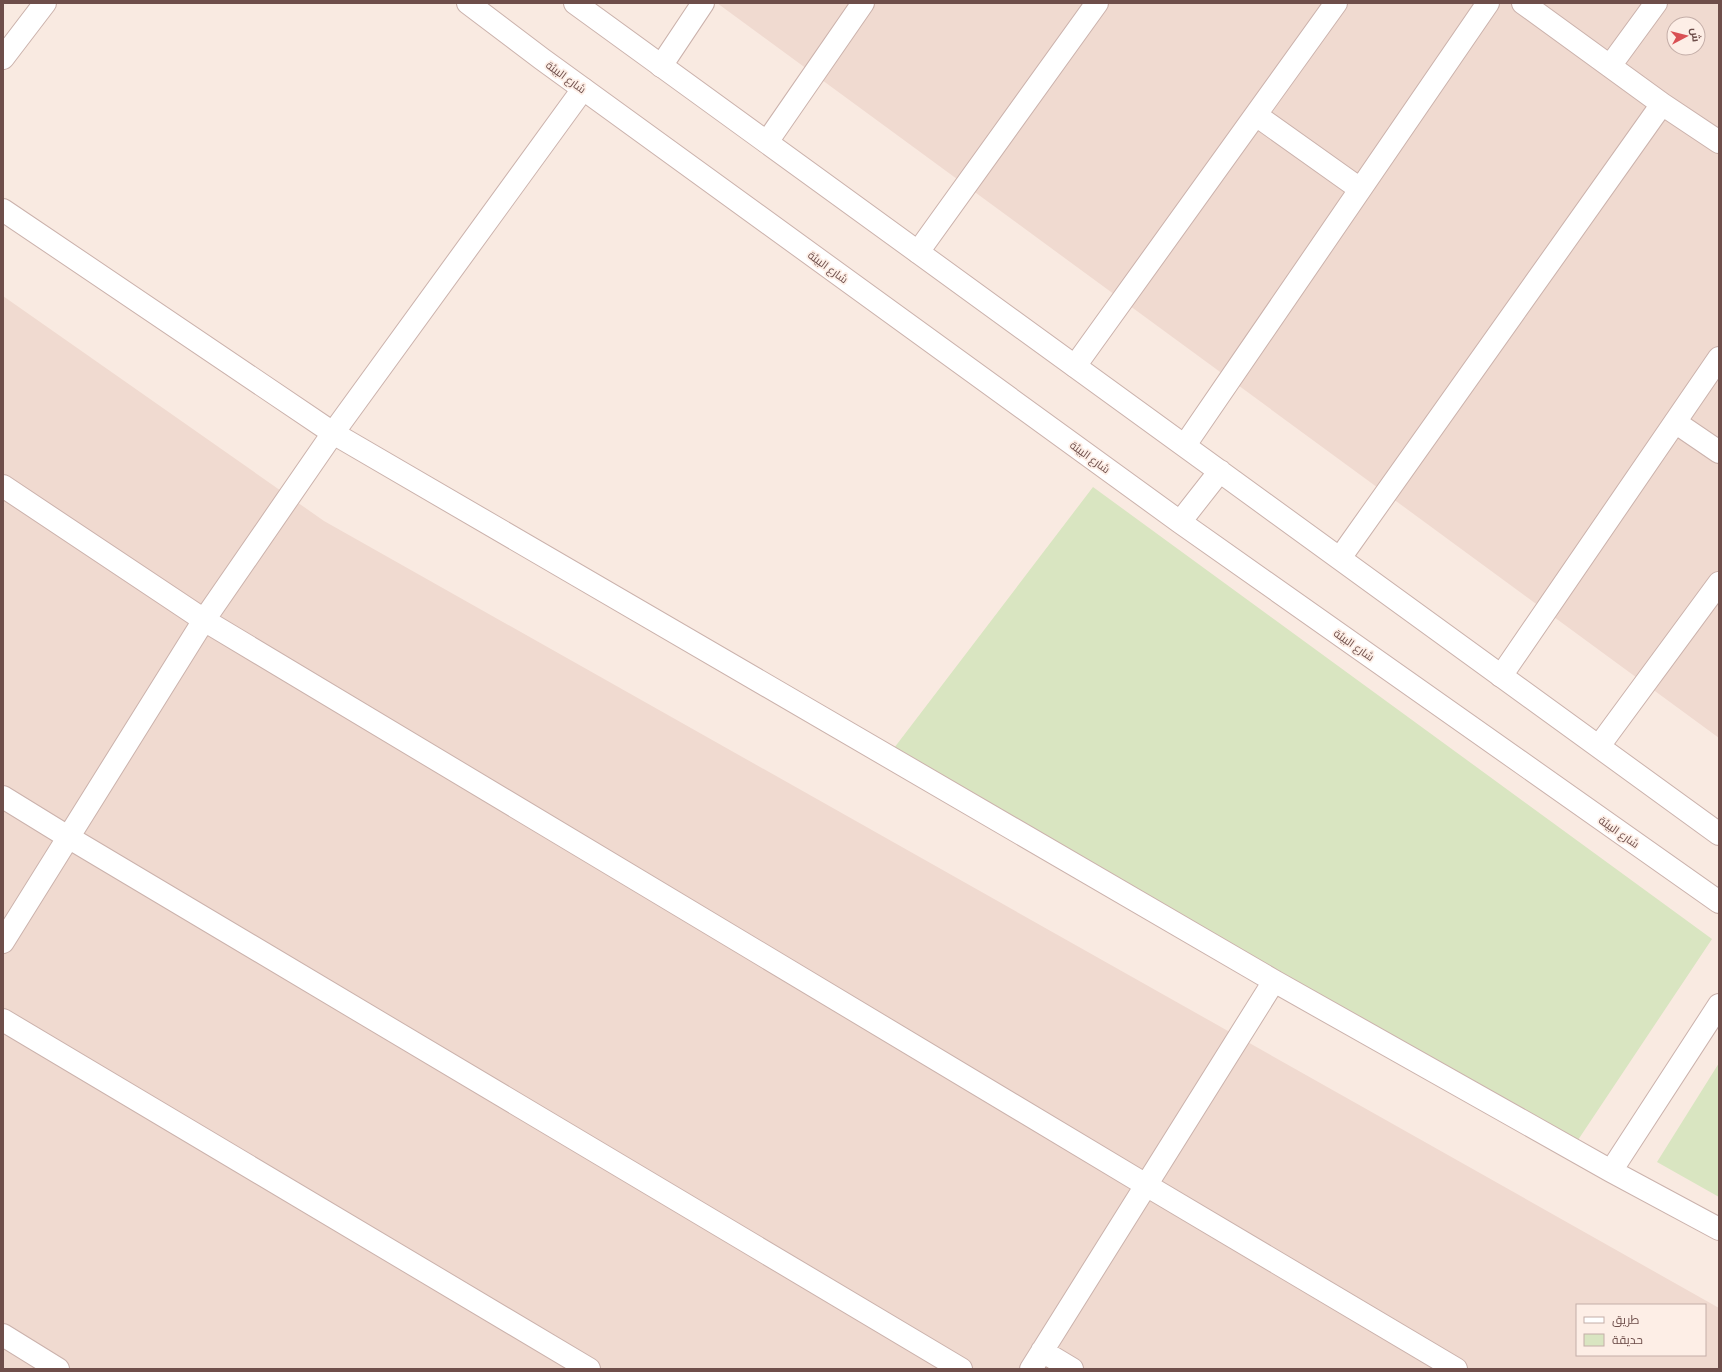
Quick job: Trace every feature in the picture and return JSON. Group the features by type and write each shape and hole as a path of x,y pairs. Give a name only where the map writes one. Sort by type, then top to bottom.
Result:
{"street":[{"path":"3,58 45,3"},
{"name":"شارع البيئة","path":"468,3 583,89 1180,522 1719,902"},
{"path":"575,3 1719,834"},
{"path":"662,66 703,3"},
{"path":"767,142 863,3"},
{"path":"918,252 1097,3"},
{"path":"1075,366 1336,3"},
{"path":"1185,445 1488,3"},
{"path":"1523,3 1662,104 1719,142"},
{"path":"1610,66 1656,3"},
{"path":"3,942 204,620 334,433 583,89"},
{"path":"1340,558 1662,104"},
{"path":"1256,115 1360,189"},
{"path":"3,210 334,433 1274,981 1611,1171 1719,1229"},
{"path":"1501,676 1719,358"},
{"path":"1675,422 1719,452"},
{"path":"1180,522 1220,471"},
{"path":"3,486 204,620 1146,1185 1456,1369"},
{"path":"1599,746 1719,583"},
{"path":"3,797 961,1369"},
{"path":"1031,1369 1274,981"},
{"path":"1611,1171 1719,1005"},
{"path":"3,1020 589,1369"},
{"path":"3,1335 58,1369"},
{"path":"1042,1350 1072,1369"}],"shaded area":[{"path":"717,3 1719,3 1719,738"},
{"path":"3,296 324,521 1719,1308 1719,1369 3,1369"}],"green space":[{"path":"1093,487 1712,939 1572,1149 888,756"},
{"path":"1719,1063 1719,1197 1657,1162"}]}
